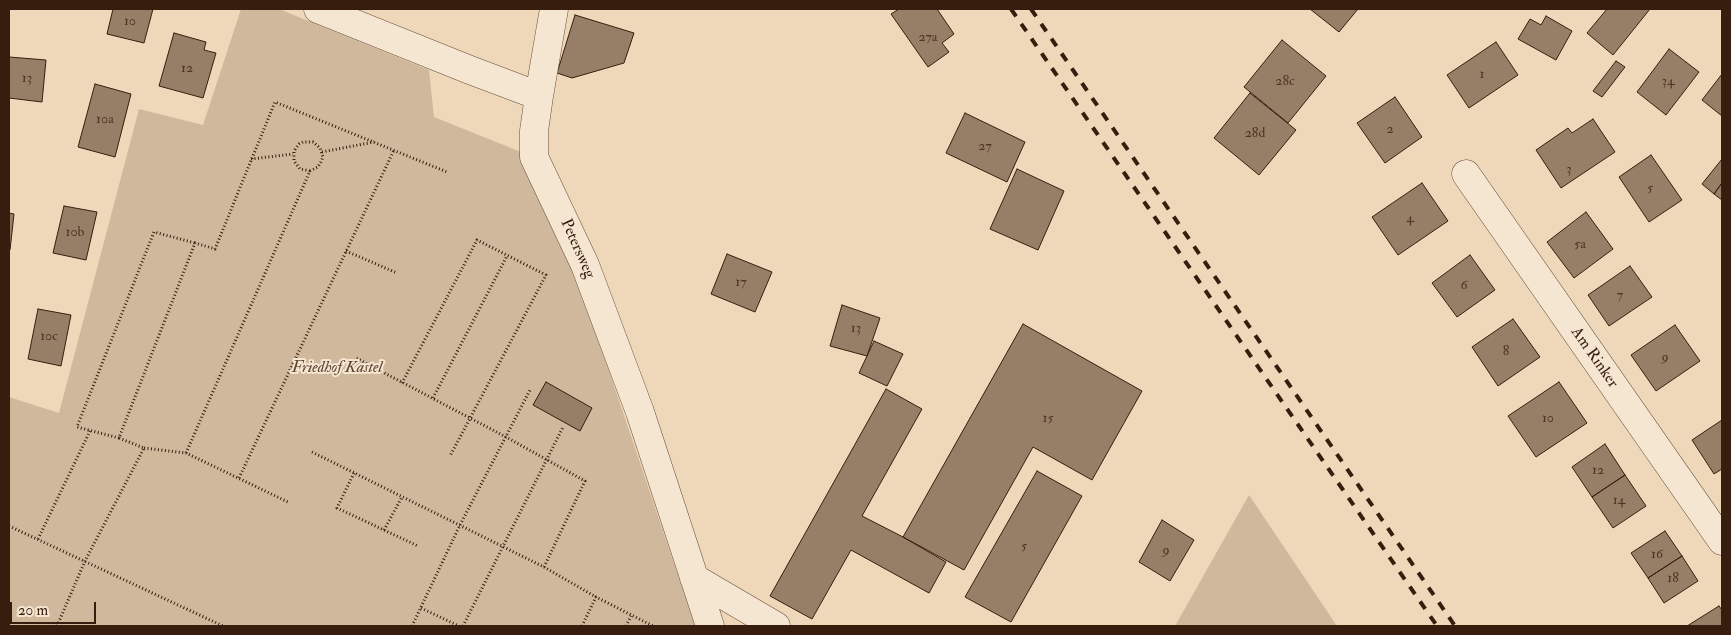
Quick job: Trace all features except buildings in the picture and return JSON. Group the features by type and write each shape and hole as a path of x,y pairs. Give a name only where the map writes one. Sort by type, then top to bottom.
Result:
{"street":[{"path":"318,9 539,96"},
{"name":"Petersweg","path":"554,9 534,131 534,158 585,265 640,412 710,626"},
{"name":"Am Rinker","path":"1466,174 1722,541"},
{"path":"694,578 776,626"}],"path":[{"path":"288,502 186,452 144,448 119,438 77,427 154,232 215,249 275,102 447,172"},
{"path":"308,141 317,144 322,152 322,162 318,167 310,171 296,166 293,154 299,144 308,141"},
{"path":"322,152 375,142"},
{"path":"239,478 394,150"},
{"path":"251,159 293,154"},
{"path":"186,452 310,171"},
{"path":"402,383 477,240 546,275 450,456"},
{"path":"119,438 195,244"},
{"path":"346,251 397,273"},
{"path":"433,398 507,256"},
{"path":"356,358 585,481 544,567"},
{"path":"412,626 460,525 530,390"},
{"path":"463,626 564,427"},
{"path":"38,539 90,431"},
{"path":"57,626 85,561 144,448"},
{"path":"312,452 544,567 596,597 653,626"},
{"path":"354,473 337,508 418,546"},
{"path":"384,530 402,497"},
{"path":"9,526 223,626"},
{"path":"582,626 596,597"},
{"path":"420,608 459,626"},
{"path":"626,626 631,615"}],"green space":[{"name":"Friedhof Kastel","path":"241,9 279,9 429,70 434,117 526,154 574,267 695,626 9,626 9,397 59,413 139,109 203,125"},
{"path":"1249,495 1337,626 1175,626"}],"railway":[{"path":"1011,9 1437,626"},
{"path":"1031,9 1455,626"}]}
